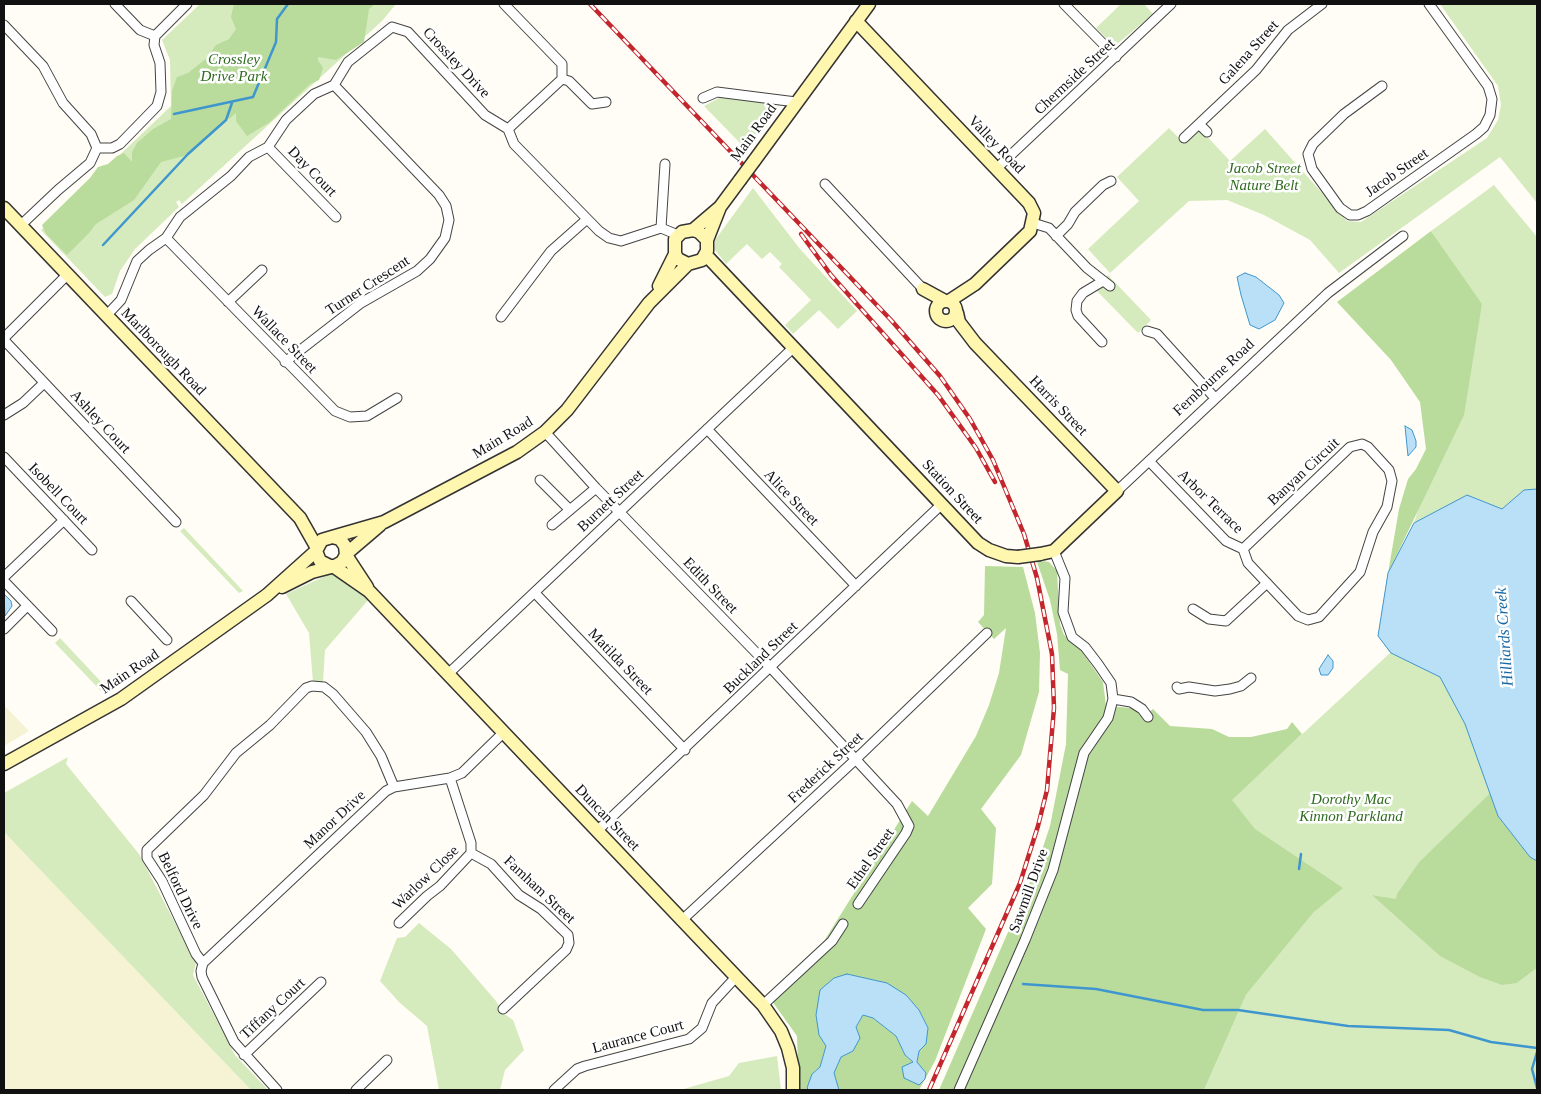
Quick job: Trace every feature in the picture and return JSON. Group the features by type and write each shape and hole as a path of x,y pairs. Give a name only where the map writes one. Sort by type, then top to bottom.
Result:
{"street":[{"path":"115,4 140,30 155,36"},
{"path":"97,148 112,148 120,144 157,106 161,92 160,63 154,45 155,36 187,4"},
{"path":"504,4 562,64 562,79 508,129"},
{"path":"1064,4 1116,57"},
{"name":"Chermside Street","path":"996,170 1171,4"},
{"name":"Galena Street","path":"1184,138 1256,70 1288,30 1322,4"},
{"name":"Jacob Street","path":"1382,86 1344,114 1313,144 1308,154 1312,169 1340,208 1350,214 1358,215 1367,211 1476,134 1484,126 1490,115 1492,100 1488,86 1429,4"},
{"name":"Main Road","path":"649,303 688,264 698,263 706,256 706,240 720,208 856,21 864,5"},
{"name":"Valley Road","path":"856,21 1029,203 1034,213 1034,223"},
{"path":"4,25 43,66 63,104 91,134 97,148 90,164 58,190 21,226"},
{"name":"Crossley Drive","path":"334,85 348,62 371,46 384,31 392,27 400,28 408,32 485,115 508,129 514,144 586,220 609,238 621,241 661,228"},
{"path":"562,79 569,81 592,104 606,102"},
{"path":"106,316 121,300 137,261 166,238 180,217 231,176 249,157 268,147 286,120 314,94 334,85"},
{"name":"Turner Crescent","path":"285,362 361,303 417,271 430,259 445,238 449,220 446,206 438,195 334,85"},
{"name":"Main Road","path":"703,98 717,92 796,102"},
{"path":"1199,124 1207,132"},
{"name":"Day Court","path":"268,147 336,217"},
{"path":"665,164 661,228 678,235"},
{"path":"1056,236 1068,224 1075,212 1111,181"},
{"name":"Harris Street","path":"825,184 923,289 949,307 975,343 1117,491"},
{"name":"Marlborough Road","path":"4,208 300,518 331,537"},
{"name":"Main Road","path":"331,537 384,522 516,452 545,432 567,410 649,303 668,272 675,254 673,244 678,235 693,230 720,208"},
{"path":"501,318 551,251 586,220"},
{"path":"949,307 1030,231 1034,223 1049,228 1087,268 1106,283 1083,293 1078,301 1076,310 1078,316 1102,342"},
{"path":"693,230 703,235 706,240"},
{"name":"Fernbourne Road","path":"1054,551 1328,293 1403,236"},
{"name":"Wallace Street","path":"166,238 334,412 350,417 367,416 397,398"},
{"path":"675,254 682,262 688,264"},
{"name":"Station Street","path":"706,256 978,543 989,550 1006,556 1018,557 1054,551"},
{"path":"228,302 262,270"},
{"path":"4,339 67,275"},
{"name":"Harris Street","path":"949,307 953,320 945,322 975,343"},
{"path":"1147,330 1157,334 1216,398"},
{"name":"Ashley Court","path":"4,339 176,522"},
{"name":"Burnett Street","path":"448,674 793,348"},
{"path":"4,415 23,403 44,383"},
{"name":"Alice Street","path":"707,429 856,586"},
{"name":"Edith Street","path":"545,432 596,488 771,668 897,804"},
{"name":"Banyan Circuit","path":"1243,549 1350,447 1362,444 1368,447 1389,470 1391,475 1387,507 1373,532 1360,572 1319,617 1313,620"},
{"name":"Isobell Court","path":"4,458 92,550"},
{"name":"Arbor Terrace","path":"1149,461 1226,541 1243,549 1248,563 1300,618 1313,620"},
{"path":"540,480 570,510"},
{"path":"552,525 596,488"},
{"name":"Buckland Street","path":"598,831 942,504"},
{"name":"Marlborough Road","path":"300,518 317,549"},
{"path":"52,631 4,579 64,520"},
{"name":"Main Road","path":"346,555 384,522"},
{"path":"331,537 342,541 346,555 340,564 331,566 320,561 317,549 322,540 331,537"},
{"name":"Main Road","path":"4,764 121,699 267,595 317,549"},
{"path":"1054,551 1065,578 1064,612 1066,624 1072,637 1085,647 1111,683 1113,699 1131,702 1142,709 1148,717"},
{"name":"Duncan Street","path":"346,555 369,592"},
{"name":"Main Road","path":"267,595 312,572 331,566"},
{"name":"Duncan Street","path":"331,566 369,592 763,1005 781,1031 788,1048 793,1086"},
{"path":"1194,609 1209,619 1226,622 1267,583"},
{"name":"Matilda Street","path":"535,593 685,750"},
{"path":"131,601 167,640"},
{"path":"4,629 27,606"},
{"name":"Frederick Street","path":"681,921 855,760 986,633"},
{"path":"1177,687 1179,689 1189,687 1215,691 1240,686 1251,678"},
{"name":"Belford Drive","path":"277,1090 234,1042 202,977 203,963 196,954 162,881 147,858 147,850 204,795 236,753 270,725 306,688 312,686 324,687 333,694 366,732 381,756 394,787"},
{"name":"Sawmill Drive","path":"959,1090 1025,940 1053,870 1084,753 1108,718 1113,699"},
{"name":"Manor Drive","path":"203,963 386,791 394,787 450,778 462,773 503,733"},
{"path":"450,778 470,843 471,853"},
{"name":"Ethel Street","path":"858,904 909,826 897,804"},
{"name":"Warlow Close","path":"399,923 440,886 471,853"},
{"name":"Famham Street","path":"471,853 490,864 519,895 541,909 568,935 569,943 566,950 504,1009"},
{"path":"763,1005 832,941 844,924"},
{"name":"Laurance Court","path":"554,1090 577,1069 689,1039 702,1028 712,1003 736,977"},
{"name":"Tiffany Court","path":"244,1055 321,982"},
{"path":"356,1090 387,1060"}],"shaded area":[{"path":"4,705 29,731 4,746"},
{"path":"4,832 156,990 251,1090 4,1090"}],"green space":[{"name":"Crossley Drive Park","path":"200,4 396,4 382,21 182,204 179,200 176,202 179,207 135,249 120,271 112,294 105,297 41,230 171,106 170,60 162,40"},
{"name":"Crossley Drive Park","path":"234,4 375,4 369,9 364,42 336,60 318,57 323,68 319,80 310,84 270,122 247,136 236,121 236,113 229,119 226,118 184,156 161,162 134,200 96,224 67,255 46,234 42,225 90,178 98,167 108,164 124,153 132,162 132,152 137,143 153,129 171,119 172,91 177,77 188,73 207,58 216,45 229,39 236,29 231,17"},
{"path":"1121,4 1144,4 1153,14 1117,44 1109,41 1096,28"},
{"name":"Jacob Street Nature Belt","path":"1440,4 1537,4 1537,203 1500,157 1339,273 1310,240 1264,215 1227,200 1189,201 1110,273 1088,249 1139,201 1117,177 1169,128 1184,143 1200,129 1230,161 1265,129 1347,221 1361,222 1487,138 1498,120 1501,105 1498,86"},
{"path":"721,97 782,102 746,153 740,143 704,106"},
{"name":"Dorothy Mac Kinnon Parkland","path":"1494,185 1537,237 1537,861 1498,816 1490,793 1419,862 1396,900 1374,895 1517,983 1537,968 1537,1090 1204,1090 1246,995 1314,912 1325,902 1316,904 1231,800 1390,653 1378,636 1388,573 1414,523 1482,305 1431,231"},
{"path":"753,188 800,249 857,311 838,329 819,310 793,334 785,325 811,300 779,267 782,264 770,252 762,259 747,244 726,264 715,250 715,240"},
{"path":"1431,231 1482,304 1464,415 1388,573 1399,509 1408,479 1416,469 1426,449 1420,402 1391,360 1337,302"},
{"path":"1108,275 1151,320 1138,333 1094,288"},
{"path":"184,528 243,591 239,593 180,531"},
{"path":"1037,562 1049,562 1057,571 1060,624 1064,635 1081,650 1103,682 1106,706 1132,708 1143,717 1153,709 1170,726 1212,729 1229,737 1251,737 1287,729 1292,722 1302,734 1232,800 1255,829 1343,888 1314,912 1246,995 1204,1090 939,1090 1036,868 1050,826 1066,744 1068,674 1060,670 1057,634 1050,600"},
{"path":"985,566 1023,567 1035,613 1040,653 1039,692 1021,755 981,809 996,828 992,884 968,908 986,929 935,1061 919,1090 839,1090 834,1073 841,1057 853,1051 859,1039 856,1027 863,1015 873,1018 896,1036 905,1055 926,1073 917,1063 919,1051 928,1028 919,1010 906,995 819,1035 826,1046 820,1067 812,1074 807,1088 809,1090 799,1090 797,1036 767,994 824,941 912,801 928,816 976,736 989,705 999,673 1006,628 994,639 978,622 984,615"},
{"path":"332,573 350,581 369,599 325,650 323,682 313,682 309,633 286,594"},
{"path":"60,638 106,687 101,691 55,643"},
{"path":"68,757 66,764 139,854 196,963 193,975 235,1055 268,1090 251,1090 4,832 4,793"},
{"path":"1490,793 1498,816 1530,857 1537,861 1537,968 1517,983 1502,985 1480,977 1440,956 1372,895 1396,899 1397,894 1419,862"},
{"path":"419,923 451,949 496,1001 503,1013 513,1020 524,1050 505,1070 500,1090 439,1090 427,1026 400,1003 380,981 397,938 405,937"},
{"path":"777,1056 781,1090 680,1090 729,1076 739,1063"}],"water":[{"path":"1245,273 1256,277 1279,295 1284,303 1275,320 1259,329 1250,325 1241,295 1237,277"},
{"path":"1405,426 1412,430 1416,441 1416,447 1408,456"},
{"path":"1537,489 1537,861 1530,857 1498,816 1465,724 1440,677 1391,653 1378,636 1388,573 1414,523 1467,495 1502,509 1524,490"},
{"path":"4,594 11,601 12,606 5,616"},
{"path":"1328,655 1333,661 1333,668 1328,675 1321,675 1319,669"},
{"path":"847,974 887,983 906,995 919,1010 928,1028 926,1044 919,1051 917,1062 926,1073 925,1079 919,1085 904,1078 902,1067 913,1062 905,1055 896,1036 873,1018 863,1015 856,1027 860,1038 853,1051 841,1057 834,1073 839,1090 809,1090 807,1088 812,1074 820,1067 826,1046 819,1035 816,1015 820,990 834,978"}],"waterway":[{"path":"174,114 253,97 276,42 277,19 288,4"},
{"path":"103,245 188,154 226,120 232,103"},
{"path":"1299,869 1301,854"},
{"path":"1023,984 1096,989 1203,1010 1238,1010 1348,1026 1449,1030 1491,1042 1537,1048"},
{"name":"Hilliards Creek","path":"1537,1052 1532,1069 1537,1088"}],"railway":[{"path":"590,4 891,320 940,376 970,419 993,460 1024,534 1037,578 1052,654 1054,708 1047,790 1020,883 929,1090"},
{"path":"801,234 831,275 938,395 976,448 995,482"}]}
